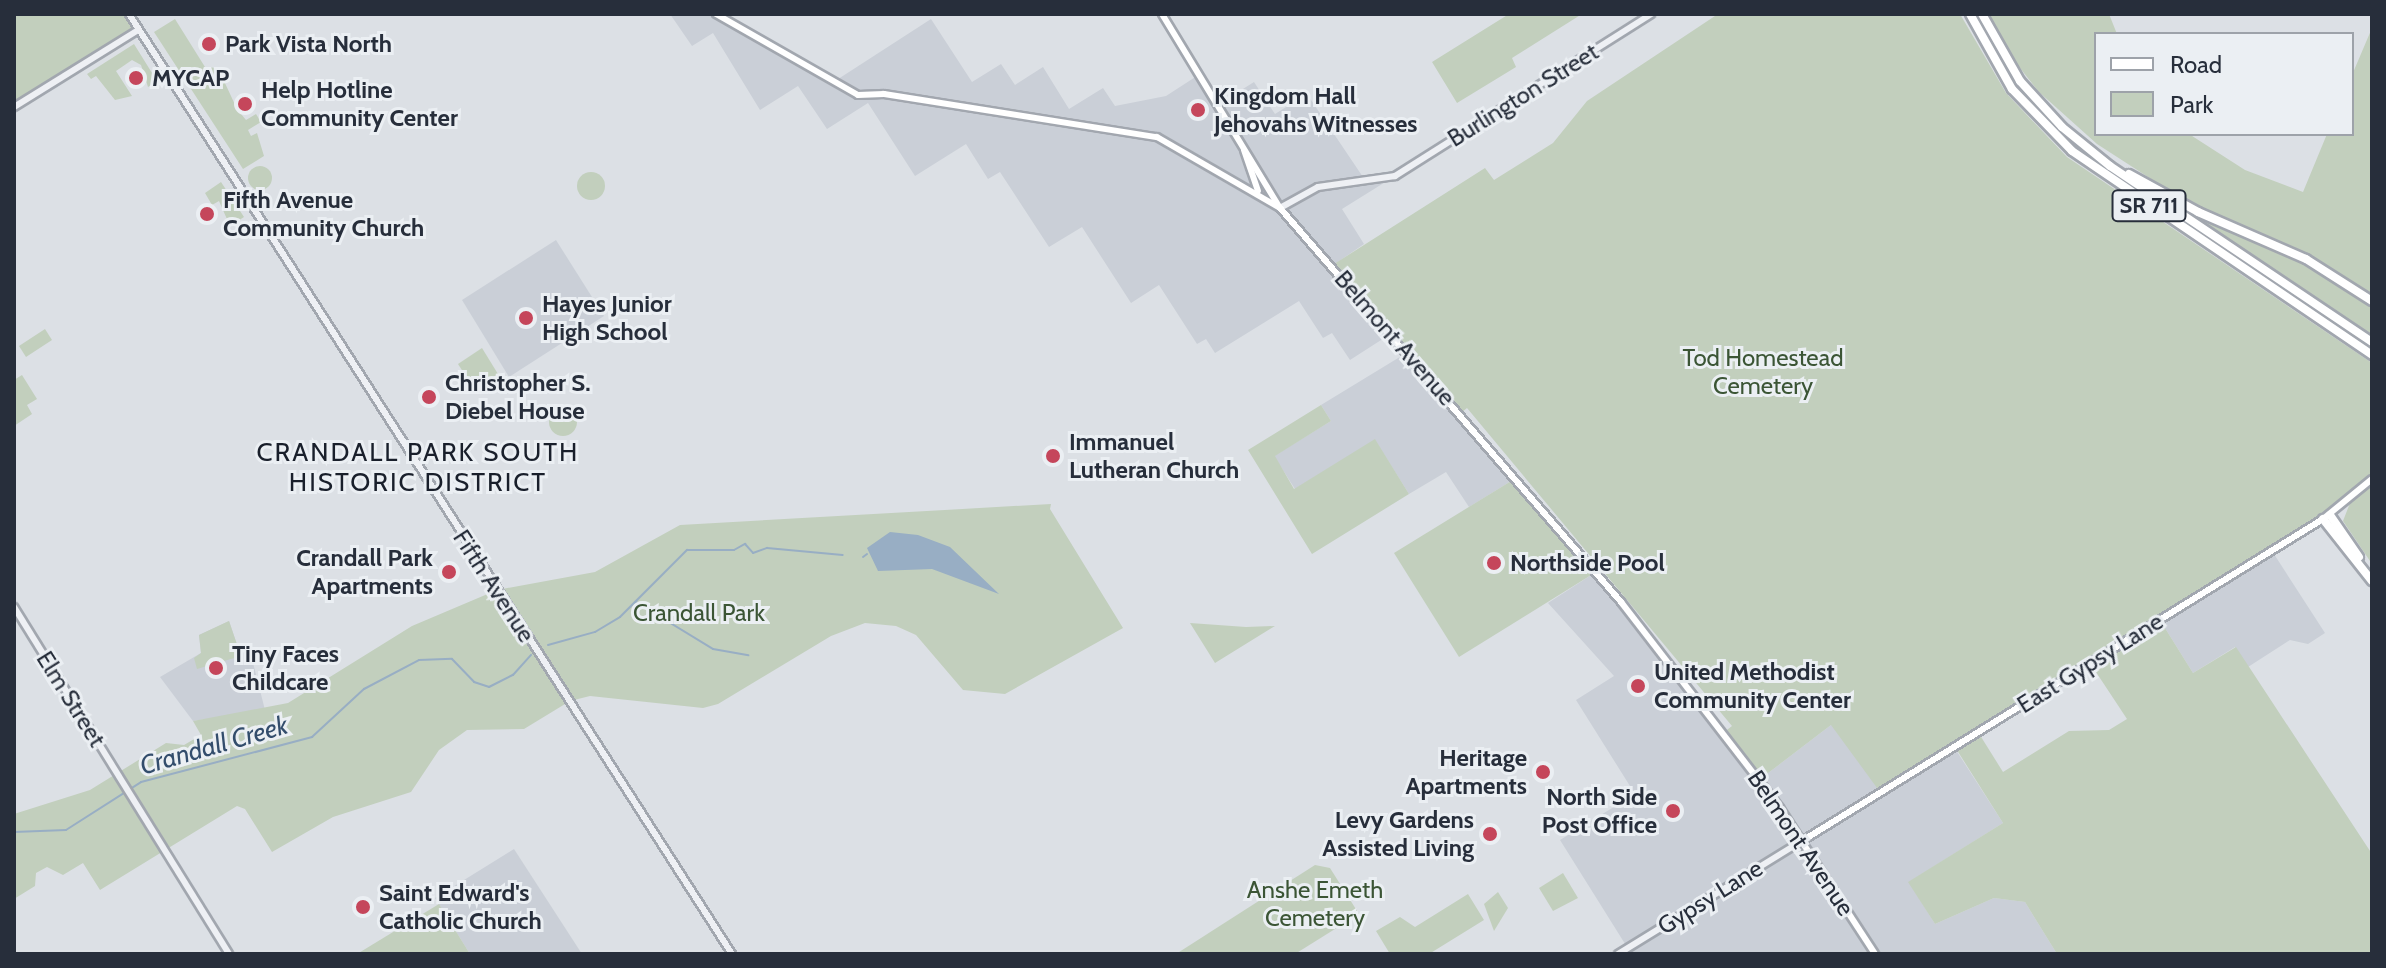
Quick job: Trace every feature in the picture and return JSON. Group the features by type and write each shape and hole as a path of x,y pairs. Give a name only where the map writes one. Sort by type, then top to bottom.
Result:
{"highway":[{"name":"SR 711","path":"1970,14 2012,89 2072,151 2372,355"},
{"name":"SR 711","path":"1982,14 2032,96 2110,166 2372,342"},
{"path":"2110,166 2198,212 2306,259 2372,301"},
{"path":"2326,517 2372,573"},
{"path":"2326,517 2372,581"}],"main road":[{"name":"Belmont Avenue","path":"716,14 858,95 884,94 1160,138 1258,191 1280,208 1621,602 1802,841 1875,954"},
{"path":"1162,14 1280,208"},
{"path":"1243,146 1258,191"},
{"name":"East Gypsy Lane","path":"1802,841 2326,517 2372,479"}],"street":[{"name":"Fifth Avenue","path":"129,14 732,954"},
{"name":"Burlington Street","path":"1280,208 1318,187 1395,176 1651,14"},
{"path":"14,107 138,30"},
{"name":"Elm Street","path":"14,607 229,954"},
{"name":"Gypsy Lane","path":"1618,954 1802,841"}],"shaded area":[{"path":"670,14 730,14 730,22 832,83 931,19 972,82 1001,64 1015,85 1043,67 1069,109 1103,88 1115,106 1166,96 1200,74 1219,104 1254,82 1275,114 1307,94 1367,183 1395,176 1342,209 1364,244 1332,266 1392,333 1350,360 1332,333 1323,338 1299,301 1215,353 1206,339 1197,344 1159,285 1131,303 1082,227 1049,247 1000,172 988,179 966,144 915,176 868,103 827,129 798,86 760,110 713,33 692,46"},
{"path":"556,240 604,316 509,377 462,300"},
{"path":"1408,352 1516,478 1469,507 1446,472 1409,494 1375,440 1295,489 1274,456 1331,421 1321,405"},
{"path":"2272,551 2325,633 2308,644 2290,640 2248,667 2235,647 2193,673 2160,620"},
{"path":"1596,572 1759,780 1831,725 1954,747 2003,823 1909,882 1935,924 1994,898 2025,902 2057,954 1618,954 1627,947 1560,840 1635,794 1576,700 1614,676 1548,603"},
{"name":"Tiny Faces Childcare","path":"229,621 240,654 250,651 265,710 193,721 160,677 201,653 199,635"},
{"path":"514,849 582,954 470,954 435,898"}],"green space":[{"path":"14,14 129,14 138,30 14,107"},
{"path":"1509,14 1582,14 1512,58 1516,67 1457,103 1432,62"},
{"name":"Tod Homestead Cemetery","path":"1718,14 1960,14 2006,93 2067,157 2372,363 2372,564 2343,521 2350,503 2160,620 2193,673 2236,647 2372,854 2372,954 2057,954 2025,902 1994,898 1935,924 1908,882 2003,823 1955,747 1880,792 1831,725 1759,780 1723,733 1732,726 1467,408 1461,413 1331,266 1485,168 1494,180 1553,143 1587,101","holes":["2090,663 2127,719 2109,730 2069,731 2003,772 1978,732"]},
{"path":"1988,14 2109,14 2116,32 2094,32 2094,136 2192,136 2245,170 2303,192 2326,136 2354,136 2354,70 2372,28 2372,297 2289,246 2182,199 2097,144 2039,92 2009,54"},
{"path":"175,19 205,67 218,68 237,109 246,120 256,114 261,122 248,130 251,136 257,133 264,156 243,169 154,32"},
{"path":"134,44 157,81 148,87 141,65 132,60 116,71 132,96 115,100 96,76 91,79 87,74"},
{"path":"260,166 269,169 272,178 269,187 260,190 251,187 248,178 251,169"},
{"path":"591,172 601,176 605,186 601,196 591,200 581,196 577,186 581,176"},
{"path":"221,182 244,217 230,226 219,201 212,205 205,193"},
{"path":"2190,213 2304,261 2372,305 2372,335"},
{"path":"45,329 52,340 26,357 19,346"},
{"path":"482,348 498,374 474,389 458,364"},
{"path":"22,375 37,399 27,405 32,414 14,426 14,380"},
{"path":"1321,405 1331,421 1275,456 1294,489 1375,439 1409,494 1312,554 1248,450"},
{"path":"563,408 573,412 577,422 573,432 563,436 553,432 549,422 553,412"},
{"name":"Northside Pool","path":"1516,478 1596,572 1459,657 1394,553"},
{"name":"Crandall Park","path":"1051,504 1050,509 1123,628 1005,694 963,690 916,635 896,626 865,623 831,636 718,704 703,708 590,696 570,701 524,729 467,730 439,750 411,792 333,817 272,852 245,809 237,806 100,890 83,863 63,875 47,867 36,873 35,886 14,899 14,814 90,790 166,743 184,745 201,735 193,721 288,703 412,626 497,590 595,572 680,525"},
{"path":"229,621 241,656 197,669 194,658 201,653 199,635"},
{"path":"1190,623 1246,627 1275,626 1215,663"},
{"name":"Anshe Emeth Cemetery","path":"1315,865 1330,868 1359,914 1295,954 1176,954"},
{"path":"1563,873 1578,898 1553,911 1539,888"},
{"path":"1498,892 1508,908 1494,931 1484,904"},
{"path":"1468,894 1484,920 1429,954 1390,954 1376,931 1400,917 1415,927"},
{"path":"439,904 470,954 357,954"}],"water":[{"path":"890,532 918,535 950,547 999,594 932,569 878,571 867,548"}],"waterway":[{"name":"Crandall Creek","path":"548,645 595,632 620,617 687,550 734,550 745,544 753,553 767,548 843,555"},
{"name":"Crandall Creek","path":"863,557 867,554"},
{"path":"636,602 713,649 748,655"},
{"name":"Crandall Creek","path":"14,832 66,830 141,782 312,737 364,689 419,660 452,659 474,682 489,687 513,675 531,655"}],"place":[{"name":"Park Vista North","path":"209,44"},
{"name":"MYCAP","path":"136,78"},
{"name":"Help Hotline Community Center","path":"245,104"},
{"name":"Kingdom Hall Jehovahs Witnesses","path":"1198,110"},
{"name":"Fifth Avenue Community Church","path":"207,214"},
{"name":"Hayes Junior High School","path":"526,318"},
{"name":"Christopher S. Diebel House","path":"429,397"},
{"name":"Immanuel Lutheran Church","path":"1053,456"},
{"name":"Northside Pool","path":"1494,563"},
{"name":"Crandall Park Apartments","path":"449,572"},
{"name":"Tiny Faces Childcare","path":"216,668"},
{"name":"United Methodist Community Center","path":"1638,686"},
{"name":"Heritage Apartments","path":"1543,772"},
{"name":"North Side Post Office","path":"1673,811"},
{"name":"Levy Gardens Assisted Living","path":"1490,834"},
{"name":"Saint Edward's Catholic Church","path":"363,907"}],"district":[{"name":"CRANDALL PARK SOUTH HISTORIC DISTRICT","path":"418,468"}]}
